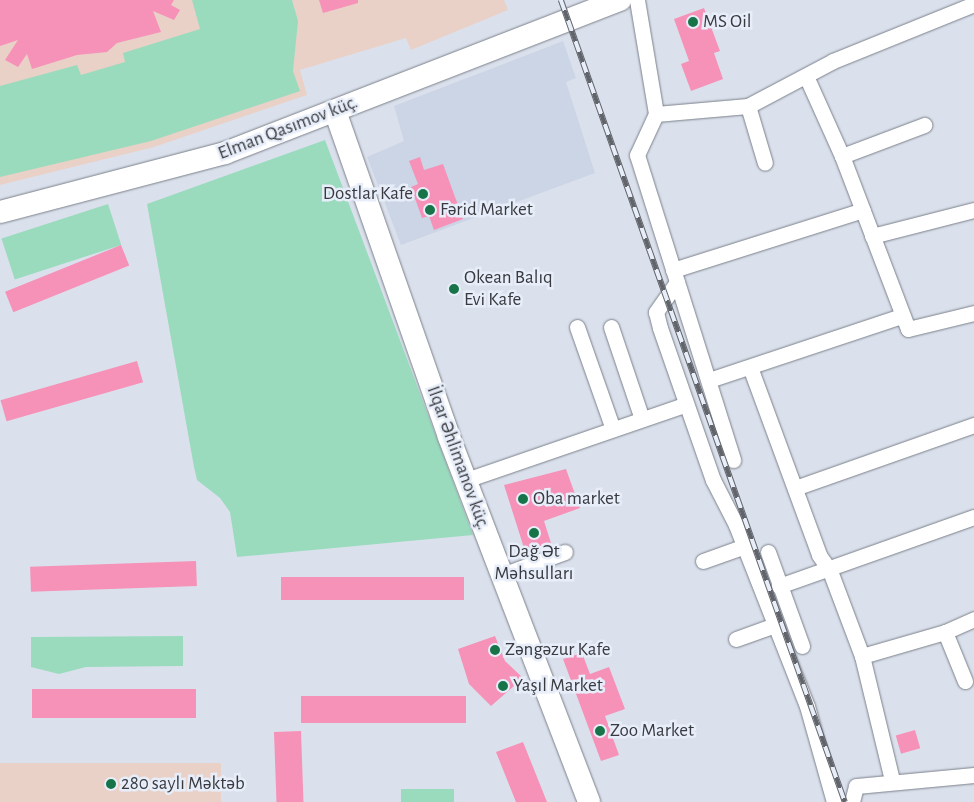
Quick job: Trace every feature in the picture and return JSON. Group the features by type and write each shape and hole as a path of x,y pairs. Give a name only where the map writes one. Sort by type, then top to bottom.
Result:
{"street":[{"path":"637,0 656,114 637,156 733,460"},
{"name":"Elman Qasımov küç.","path":"0,212 225,153 609,2"},
{"path":"656,114 748,106 806,76 974,4"},
{"path":"806,76 842,156 901,316 913,331 974,313"},
{"path":"748,106 764,163"},
{"name":"İlqar Əhlimanov küç.","path":"335,111 466,480 589,802"},
{"path":"842,156 924,125"},
{"path":"834,802 820,743 745,546 684,405 656,312 675,276 863,210"},
{"path":"872,236 974,210"},
{"path":"709,380 901,316"},
{"path":"577,327 613,429"},
{"path":"611,327 642,419"},
{"path":"750,367 818,555 830,571 862,656 892,780"},
{"path":"466,480 684,405"},
{"path":"795,488 974,424"},
{"path":"779,586 830,571 974,517"},
{"path":"703,561 745,546"},
{"path":"502,575 565,552"},
{"path":"768,552 802,646"},
{"path":"862,656 945,632 974,619"},
{"path":"736,639 775,625"},
{"path":"945,632 965,681"},
{"path":"852,802 856,786 892,780 974,775"}],"shaded area":[{"path":"0,0 504,0 508,10 411,50 406,38 300,70 307,95 154,147 0,185"},
{"path":"563,41 576,78 566,82 595,173 401,245 367,157 404,141 394,106"},
{"name":"280 saylı Məktəb","path":"0,763 221,763 221,802 0,802"}],"green space":[{"path":"192,0 292,0 298,21 293,71 300,91 151,141 0,177 0,86 77,65 81,75 125,62 123,53 200,29"},
{"path":"325,140 473,535 237,557 230,512 220,498 197,480 147,204"},
{"path":"108,204 121,245 15,280 1,239"},
{"path":"183,636 183,666 86,667 59,674 31,667 31,637"},
{"path":"401,789 454,789 454,802 401,802"}],"building":[{"path":"0,0 174,0 171,5 180,10 174,20 153,11 161,32 117,43 107,52 77,55 32,69 27,54 18,67 5,60 18,40 0,46"},
{"path":"319,0 358,0 358,3 323,13"},
{"path":"704,8 720,51 714,53 723,79 691,91 681,64 689,61 674,19"},
{"path":"420,157 424,170 443,164 463,219 434,230 429,216 422,218 411,187 418,184 409,161"},
{"path":"121,245 129,265 13,312 5,292"},
{"path":"137,361 143,382 7,421 1,400"},
{"path":"566,469 580,508 544,521 551,543 525,551 504,485"},
{"path":"196,561 197,586 31,592 30,567"},
{"path":"281,577 464,577 464,600 281,600"},
{"path":"495,636 505,661 523,678 491,706 469,684 458,649"},
{"path":"582,653 590,674 609,667 625,709 605,716 619,755 601,761 563,659"},
{"path":"32,689 196,689 196,718 32,718"},
{"path":"301,696 466,696 466,723 301,723"},
{"path":"915,730 920,748 901,754 896,736"},
{"path":"301,731 303,802 276,802 274,732"},
{"path":"523,742 547,802 516,802 496,752"}],"railway":[{"path":"561,0 845,802"}],"place":[{"name":"MS Oil","path":"693,22"},
{"name":"Dostlar Kafe","path":"423,194"},
{"name":"Fərid Market","path":"430,210"},
{"name":"Okean Balıq Evi Kafe","path":"454,289"},
{"name":"Oba market","path":"523,499"},
{"name":"Dağ Ət Məhsulları","path":"534,533"},
{"name":"Zəngəzur Kafe","path":"495,650"},
{"name":"Yaşıl Market","path":"503,686"},
{"name":"Zoo Market","path":"600,731"},
{"name":"280 saylı Məktəb","path":"111,784"}]}
